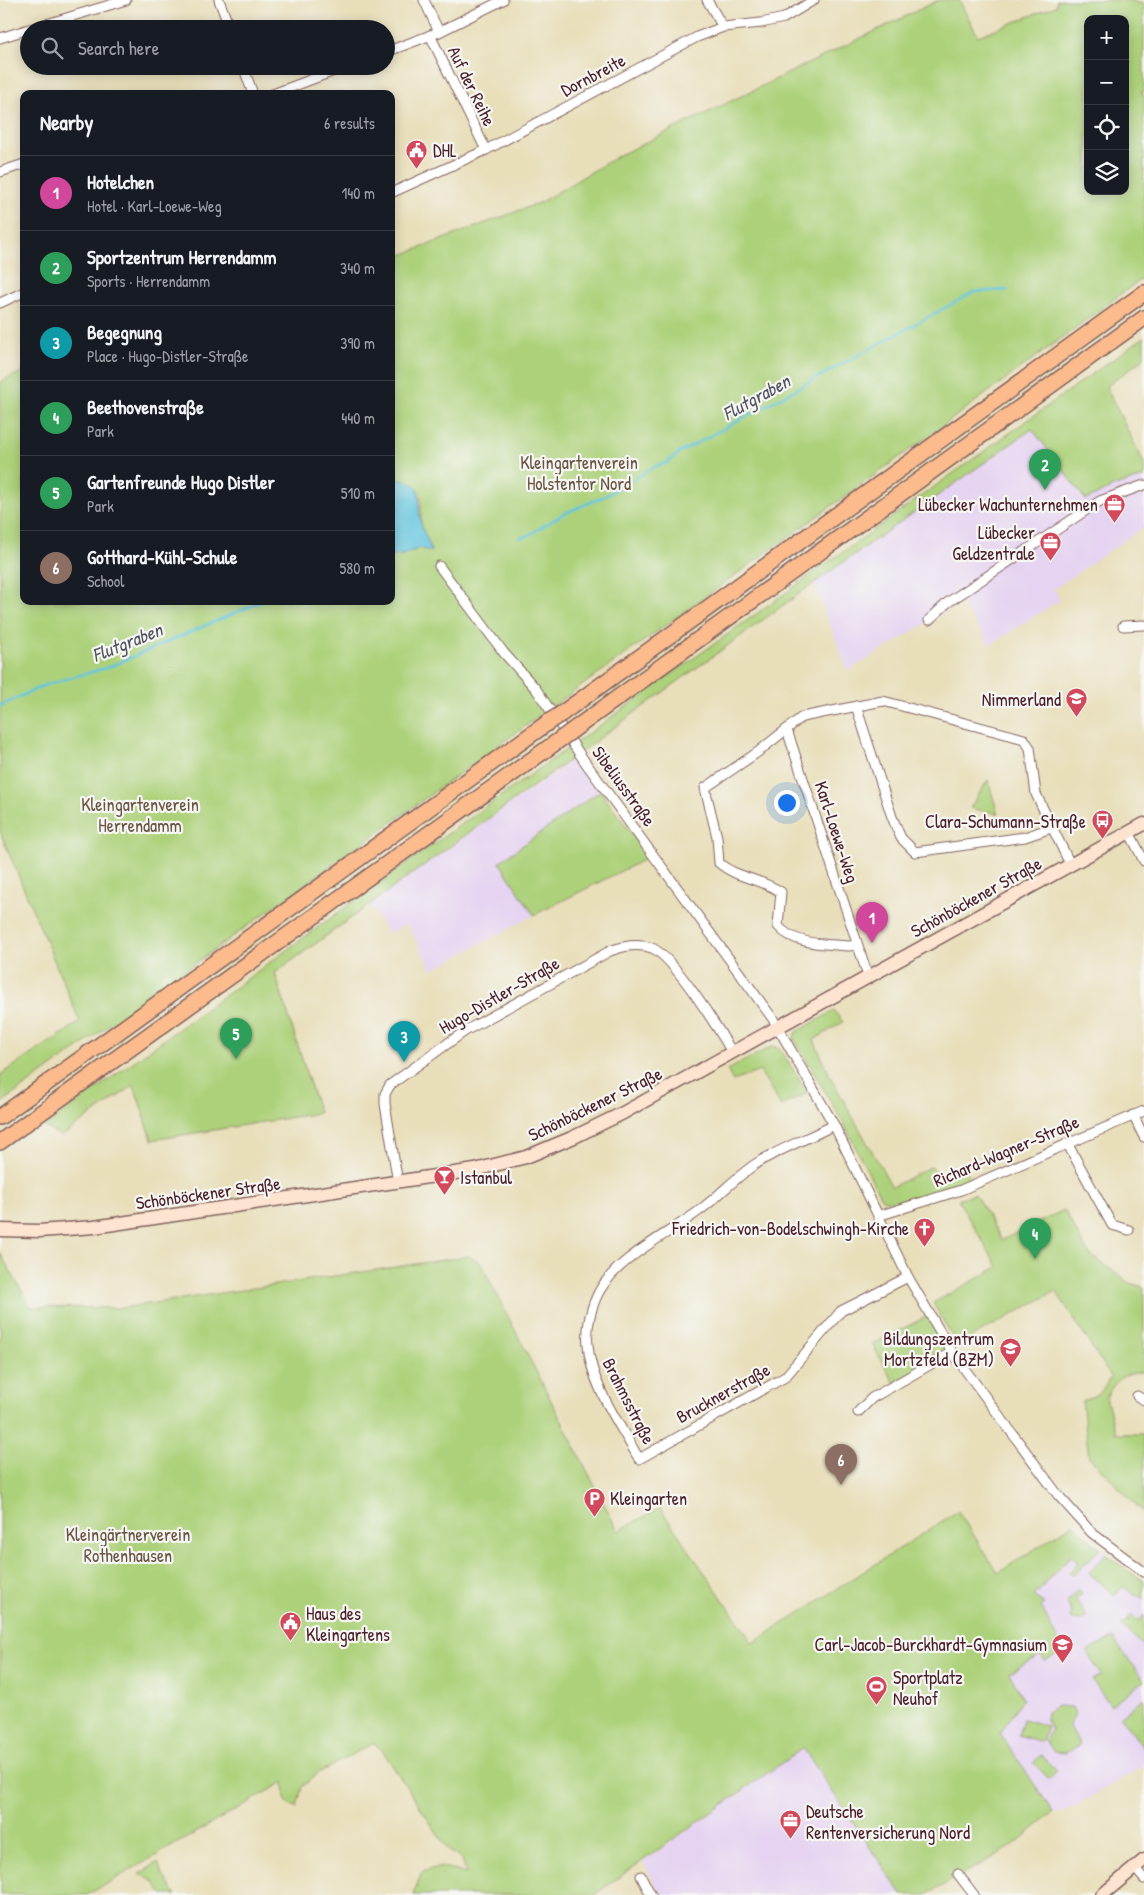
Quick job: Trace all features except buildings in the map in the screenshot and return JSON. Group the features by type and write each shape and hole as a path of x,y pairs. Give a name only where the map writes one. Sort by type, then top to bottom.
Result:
{"highway":[{"path":"0,1117 1144,293"},
{"path":"0,1142 1144,318"}],"main road":[{"name":"Schönböckener Straße","path":"0,1230 40,1231 94,1227 398,1183 475,1170 523,1158 574,1137 615,1117 732,1052 778,1029 868,976 1144,824"},
{"path":"1102,1895 1139,1864"}],"street":[{"path":"59,20 126,0"},
{"path":"219,0 227,20"},
{"name":"Auf der Reihe","path":"424,0 434,34 486,150"},
{"path":"395,49 434,34 503,0"},
{"path":"707,0 723,27"},
{"name":"Dornbreite","path":"395,191 486,150 697,37 723,27 761,23 784,18 814,0"},
{"path":"0,38 20,32"},
{"path":"247,75 252,90"},
{"path":"284,90 323,75"},
{"path":"0,172 20,165"},
{"path":"0,303 20,294"},
{"path":"929,620 947,603 1100,501 1144,485"},
{"name":"Sibeliusstraße","path":"440,566 504,653 536,690 586,762 768,1011 834,1125 863,1180 878,1216 908,1277 952,1352 1058,1495 1092,1532 1144,1572"},
{"path":"1124,626 1144,624"},
{"path":"857,944 849,946 794,939 784,934 778,926 781,892 772,886 725,868 719,863 717,837 704,788 787,730 802,716 883,701 1024,739 1030,748 1036,794 1070,864"},
{"path":"856,706 892,817 901,838 915,852 1024,837 1051,828"},
{"name":"Karl-Loewe-Weg","path":"787,730 868,976"},
{"path":"1129,832 1144,861"},
{"name":"Hugo-Distler-Straße","path":"398,1183 385,1104 385,1094 390,1085 474,1026 622,946 653,948 665,958 698,998 732,1052"},
{"name":"Richard-Wagner-Straße","path":"878,1216 961,1190 1067,1143 1144,1112"},
{"path":"1133,1115 1144,1137"},
{"name":"Brahmsstraße","path":"639,1459 614,1415 591,1367 588,1331 594,1304 600,1290 622,1264 700,1211 748,1169 834,1125"},
{"path":"1067,1143 1112,1225 1129,1230"},
{"name":"Brucknerstraße","path":"639,1459 785,1377 841,1311 908,1277"},
{"path":"858,1412 872,1398 952,1352"},
{"path":"1139,1864 1144,1879"},
{"path":"958,1874 974,1895"},
{"path":"641,1876 651,1895"}],"shaded area":[{"path":"1033,428 1085,500 1115,486 1144,477 1144,527 1054,589 1060,600 990,645 961,602 848,671 814,583"},
{"path":"576,757 600,791 499,862 534,915 432,970 407,924 388,934 370,905"},
{"name":"Carl-Jacob-Burckhardt-Gymnasium","path":"1073,1524 1128,1571 1144,1580 1144,1766 1063,1813 1053,1812 1000,1733 998,1573"},
{"path":"803,1748 902,1895 661,1895 643,1862"}],"green space":[{"path":"939,0 959,0 978,36 1056,6 1057,0 1127,0 1144,4 1144,92 1141,92 1144,96 1144,277 933,433 0,1104 0,1075 80,1022 0,832 0,382 20,373 20,605 395,605 395,556 420,548 431,551 421,525 421,496 406,481 395,479 395,257 541,202 618,156"},
{"path":"1144,337 1144,358 1106,387 1144,463 1144,477 1115,486 1086,500 1032,429 814,583 275,973 319,1113 152,1140 134,1085 62,1136 44,1127 361,896"},
{"path":"988,780 998,814 970,808"},
{"path":"600,791 649,857 534,915 499,862"},
{"path":"834,1011 843,1022 814,1040 831,1078 892,1187 932,1166 938,1176 949,1170 952,1175 965,1168 970,1178 910,1198 887,1201 881,1198 844,1124 794,1039 795,1033"},
{"path":"773,1046 780,1049 808,1093 781,1106 760,1071 733,1081 727,1070"},
{"path":"975,1194 1002,1240 1064,1210 1088,1253 1129,1283 1144,1287 1144,1372 1125,1375 1113,1386 1106,1397 1116,1434 1144,1434 1144,1513 1089,1457 1082,1401 1100,1393 1111,1377 1056,1291 957,1345 933,1303 998,1267 958,1200"},
{"name":"Kleingärtnerverein Rothenhausen","path":"0,1253 31,1307 121,1308 469,1256 480,1262 618,1531 660,1508 753,1643 958,1511 998,1573 1073,1524 1100,1549 1075,1574 1069,1573 1078,1562 1070,1556 1034,1596 1044,1605 1041,1606 1063,1651 1045,1661 1041,1655 1009,1673 1023,1699 1000,1733 1053,1812 1011,1847 926,1895 902,1895 803,1748 594,1895 413,1895 422,1872 441,1866 466,1874 462,1859 449,1851 382,1750 374,1743 318,1773 302,1787 297,1807 289,1805 285,1799 284,1782 87,1895 0,1895"},
{"path":"930,1315 952,1352 895,1384 872,1344"},
{"path":"1106,1554 1144,1581 1144,1599 1123,1587 1115,1596 1089,1573"},
{"path":"1078,1589 1082,1594 1076,1600 1086,1615 1081,1620 1072,1620 1069,1617 1073,1616 1067,1602"},
{"path":"1131,1615 1139,1621 1144,1615 1144,1646 1121,1625 1129,1620"},
{"path":"1113,1638 1144,1681 1111,1706 1092,1680 1101,1676 1087,1652"},
{"path":"1144,1698 1144,1748 1120,1717"},
{"path":"1057,1706 1072,1707 1075,1714 1069,1725 1080,1745 1066,1753 1054,1752 1045,1741 1051,1729 1046,1720 1047,1712"},
{"path":"1023,1719 1047,1726 1042,1742 1018,1735"},
{"path":"1041,1755 1057,1771 1049,1779 1033,1763"},
{"path":"158,1862 162,1874 176,1895 163,1895 154,1882 140,1874"}],"water":[{"path":"395,479 412,483 417,487 419,492 419,514 431,552 420,548 395,556"}],"waterway":[{"name":"Flutgraben","path":"519,538 529,535 563,514 605,496 656,466 667,463 679,453 974,292 1008,290"},
{"name":"Flutgraben","path":"0,706 45,685 109,667 254,605"}],"place":[{"name":"DHL","path":"417,169"},
{"name":"Sportzentrum Herrendamm","path":"1045,490"},
{"name":"Lübecker Wachunternehmen","path":"1114,523"},
{"name":"Lübecker Geldzentrale","path":"1051,561"},
{"name":"Nimmerland","path":"1077,718"},
{"name":"Clara-Schumann-Straße","path":"1102,840"},
{"name":"Hotelchen","path":"872,943"},
{"name":"Gartenfreunde Hugo Distler","path":"236,1059"},
{"name":"Begegnung","path":"404,1062"},
{"name":"Istanbul","path":"444,1196"},
{"name":"Friedrich-von-Bodelschwingh-Kirche","path":"925,1247"},
{"name":"Beethovenstraße","path":"1035,1259"},
{"name":"Bildungszentrum Mortzfeld (BZM)","path":"1010,1367"},
{"name":"Gotthard-Kühl-Schule","path":"841,1485"},
{"name":"Kleingarten","path":"594,1517"},
{"name":"Haus des Kleingartens","path":"290,1642"},
{"name":"Carl-Jacob-Burckhardt-Gymnasium","path":"1063,1663"},
{"name":"Sportplatz Neuhof","path":"877,1706"},
{"name":"Deutsche Rentenversicherung Nord","path":"790,1840"}],"park label":[{"name":"Kleingartenverein Holstentor Nord","path":"579,472"},
{"name":"Kleingartenverein Herrendamm","path":"140,814"}]}
